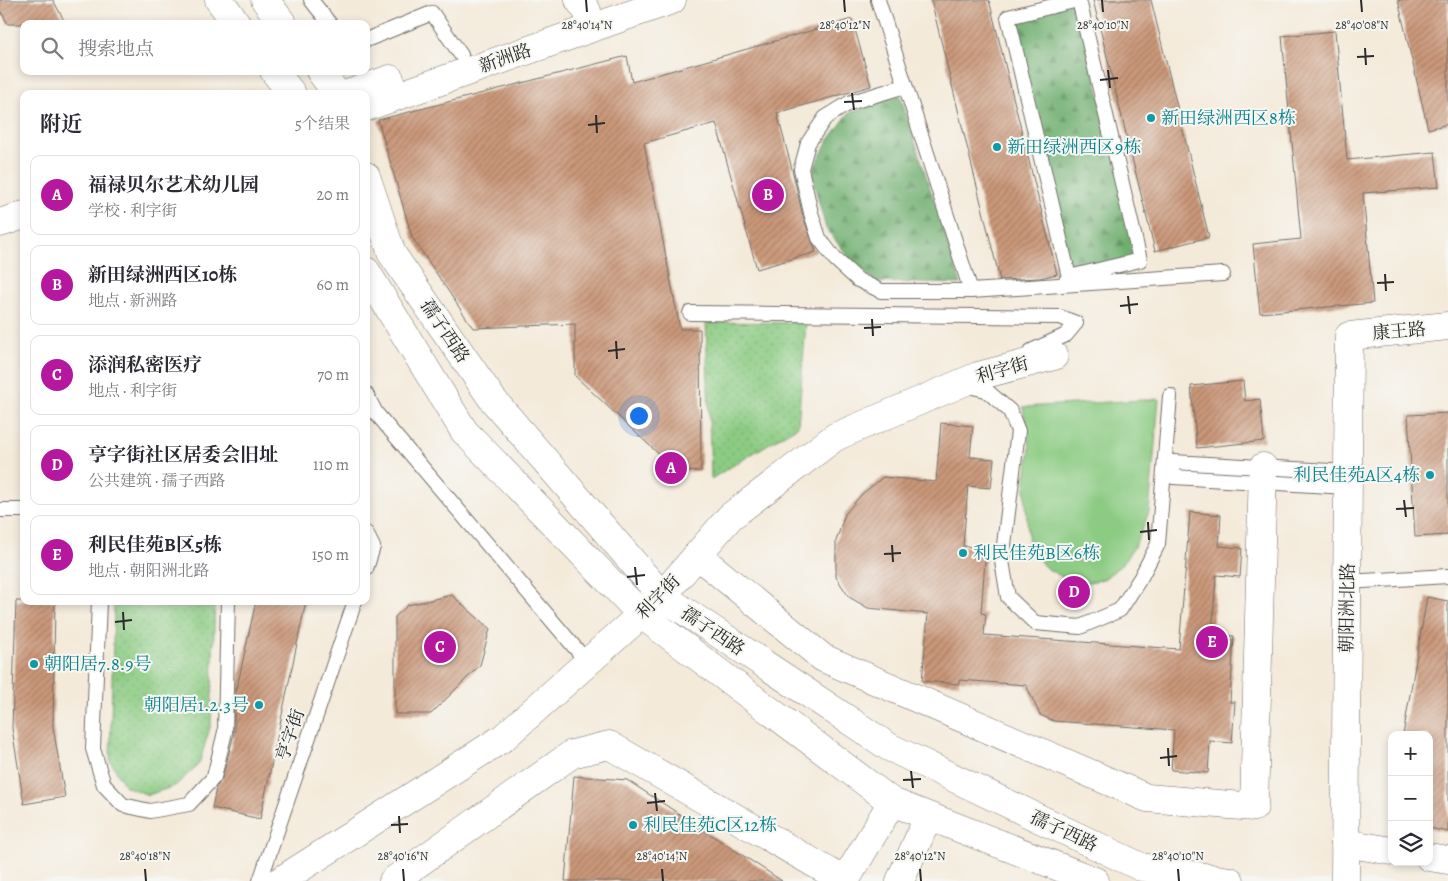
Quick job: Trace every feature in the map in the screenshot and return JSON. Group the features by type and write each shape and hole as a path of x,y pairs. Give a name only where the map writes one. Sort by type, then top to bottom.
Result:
{"street":[{"path":"219,0 234,20"},
{"path":"265,0 280,20"},
{"name":"新洲路","path":"360,90 461,55 583,5 618,0"},
{"name":"新洲路","path":"370,106 672,0"},
{"path":"277,75 289,90"},
{"path":"323,75 334,90"},
{"name":"孺子西路","path":"370,188 392,254 493,400 662,596 889,748 1141,867 1230,881"},
{"path":"0,224 20,216"},
{"name":"孺子西路","path":"370,278 464,431 642,615 892,802 1095,881"},
{"name":"康王路","path":"1349,336 1448,326"},
{"name":"朝阳洲北路","path":"1345,881 1349,336"},
{"name":"利字街","path":"280,881 503,738 662,596 730,517 835,437 968,380 1054,356"},
{"path":"697,555 823,658 1147,798 1254,807 1263,475"},
{"path":"393,881 572,754 609,745 845,881 892,802"},
{"path":"900,881 928,817"},
{"path":"1345,843 1388,850"},
{"path":"1433,858 1448,860"}],"lane":[{"path":"311,0 327,20"},
{"path":"878,0 971,291"},
{"path":"1078,0 1140,260 1066,281 1008,17 1078,0"},
{"path":"370,38 432,13 461,55"},
{"path":"905,86 849,104 826,118 808,143 801,169 819,238 836,259 858,280 882,290 971,291 1066,281 1223,274"},
{"path":"690,313 1060,317 1076,323 1066,335 968,380"},
{"path":"968,380 986,390 1010,411 1018,431 1002,561 1008,597 1035,623 1080,627 1120,610 1141,577 1158,544 1168,470 1170,396"},
{"path":"370,402 376,413 588,663"},
{"path":"1168,470 1173,462 1263,475 1348,480"},
{"path":"0,510 20,510"},
{"path":"1347,582 1448,576"},
{"path":"98,605 93,749 104,785 123,805 150,811 190,804 214,777 224,732 228,605"},
{"name":"亨字街","path":"260,881 354,605"}],"green space":[{"path":"1077,1 1139,260 1070,276 1008,18"},
{"path":"900,95 961,284 876,282 853,262 826,229 811,173 828,141 849,113"},
{"path":"706,322 806,323 798,426 711,479"},
{"path":"1159,399 1149,511 1133,549 1121,565 1104,579 1086,583 1066,579 1046,568 1029,548 1025,488 1030,447 1023,407"},
{"path":"114,605 215,605 211,724 199,764 175,786 148,795 125,786 110,761"}],"building":[{"path":"0,0 53,0 64,20 20,20 20,24 8,24 0,10"},
{"name":"新田绿洲西区9栋","path":"931,0 989,0 1057,274 1040,278 1000,280"},
{"name":"新田绿洲西区8栋","path":"1093,0 1151,0 1209,237 1155,251"},
{"path":"1398,0 1448,0 1448,124 1428,129"},
{"path":"852,19 871,86 777,113 803,216 816,252 757,269 716,123 644,143 680,329 700,329 701,471 678,472 575,376 575,324 473,328 412,237 378,120 627,56 632,82"},
{"path":"1335,31 1347,160 1435,152 1439,187 1363,193 1373,303 1260,313 1253,244 1301,239 1282,36"},
{"path":"1243,381 1245,401 1260,399 1264,441 1197,448 1191,386"},
{"name":"利民佳苑A区4栋","path":"1448,413 1448,535 1415,537 1408,415"},
{"path":"941,423 973,426 970,457 994,459 991,488 968,486 963,546 986,548 981,613 986,614 984,635 1179,649 1190,512 1221,515 1219,546 1242,548 1240,577 1216,575 1212,635 1234,636 1230,702 1235,702 1232,743 1210,741 1208,773 1171,770 1174,730 1054,721 1040,715 1026,685 959,680 959,684 922,681 928,614 868,608 849,597 836,577 836,541 845,514 862,494 883,477 936,482"},
{"path":"452,595 490,629 480,665 431,714 395,714 395,617 408,605"},
{"path":"1427,597 1448,601 1448,832 1433,829 1433,731 1404,731"},
{"name":"朝阳居7.8.9号","path":"16,601 20,601 20,605 55,605 53,727 65,797 24,804 12,728"},
{"name":"朝阳居1.2.3号","path":"255,605 305,605 260,819 212,808 216,788 222,779 234,734 234,701"},
{"name":"利民佳苑C区12栋","path":"574,776 627,780 782,881 565,881"}],"place":[{"name":"新田绿洲西区8栋","path":"1151,118"},
{"name":"新田绿洲西区9栋","path":"997,147"},
{"name":"新田绿洲西区10栋","path":"768,195"},
{"name":"福禄贝尔艺术幼儿园","path":"671,468"},
{"name":"利民佳苑A区4栋","path":"1430,475"},
{"name":"利民佳苑B区6栋","path":"963,553"},
{"name":"亨字街社区居委会旧址","path":"1074,592"},
{"name":"利民佳苑B区5栋","path":"1212,642"},
{"name":"添润私密医疗","path":"440,647"},
{"name":"朝阳居7.8.9号","path":"34,664"},
{"name":"朝阳居1.2.3号","path":"259,705"},
{"name":"利民佳苑C区12栋","path":"633,825"}]}
